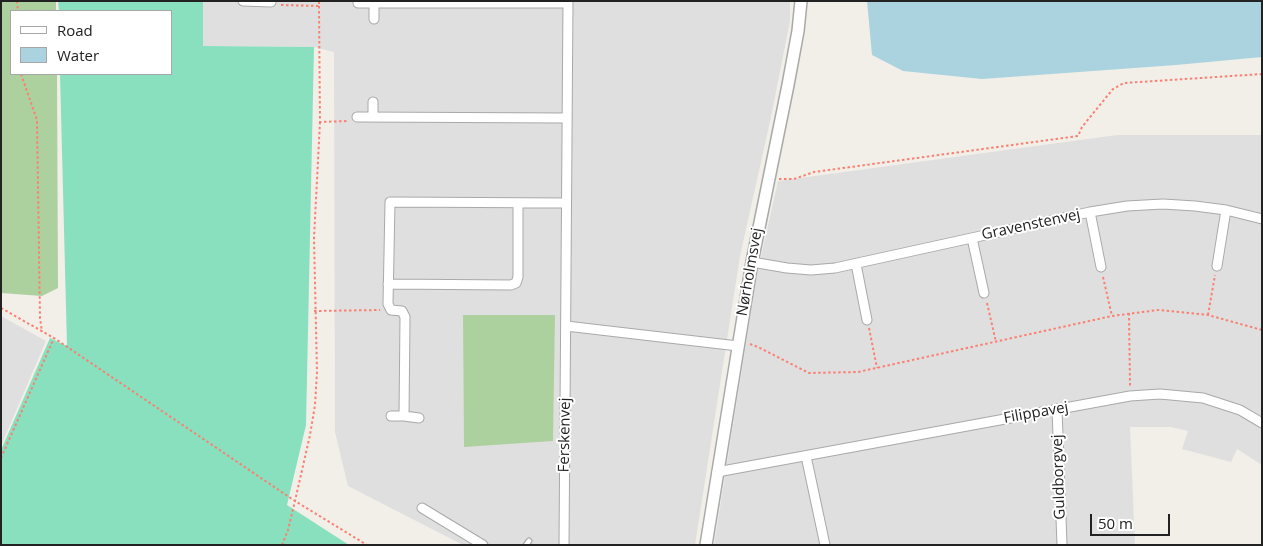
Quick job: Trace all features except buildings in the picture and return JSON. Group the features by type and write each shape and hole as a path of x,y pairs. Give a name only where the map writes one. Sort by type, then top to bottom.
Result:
{"street":[{"path":"243,1 271,2"},
{"name":"Nørholmsvej","path":"706,545 752,262 788,85 798,31 801,1"},
{"path":"374,2 374,19"},
{"name":"Ferskenvej","path":"358,3 568,2 564,545"},
{"path":"373,102 373,117"},
{"path":"357,117 566,118"},
{"path":"404,416 405,317 402,311 391,310 388,304 390,202 566,204"},
{"path":"388,284 511,285 516,283 518,278 518,204"},
{"name":"Gravenstenvej","path":"752,262 811,270 856,264 1090,212 1127,206 1163,204 1195,206 1226,210 1262,218"},
{"path":"1216,266 1226,210"},
{"name":"Gravenstenvej","path":"1090,212 1101,267"},
{"name":"Gravenstenvej","path":"972,238 984,294"},
{"path":"856,264 867,320"},
{"path":"566,326 738,346"},
{"name":"Filippavej","path":"717,472 1130,396 1160,394 1203,398 1240,410 1262,423"},
{"name":"Guldborgvej","path":"1056,409 1062,545"},
{"path":"391,416 419,418"},
{"path":"806,456 825,545"},
{"path":"422,508 483,545"}],"path":[{"path":"282,545 288,530 295,501 315,405 317,372 314,311 314,238 320,122 319,1"},
{"path":"271,2 276,5 319,6"},
{"path":"768,179 794,179 814,172 1078,136 1082,127 1113,89 1124,83 1262,74"},
{"path":"21,75 37,120 40,318 42,332"},
{"path":"320,122 355,121 357,117"},
{"path":"1208,315 1216,266"},
{"path":"1101,267 1112,316"},
{"path":"984,294 996,342"},
{"path":"1,308 54,338 295,501 367,545"},
{"path":"314,311 391,310"},
{"path":"738,346 749,344 758,347 809,373 858,372 1129,313 1158,310 1208,315 1262,330"},
{"path":"1129,313 1130,396"},
{"path":"867,320 877,368"},
{"path":"1,458 54,338"}],"shaded area":[{"path":"203,1 790,1 790,21 740,256 695,545 463,545 348,486 335,432 334,52 314,47 203,46"},
{"path":"1117,135 1262,135 1262,465 1237,449 1231,462 1182,449 1188,431 1171,427 1130,427 1135,545 714,545 757,275 778,181"},
{"path":"1,316 46,341 1,446"}],"green space":[{"path":"1,1 56,1 56,10 10,10 10,75 57,75 58,288 42,296 1,293"},
{"path":"58,1 203,1 203,46 314,47 306,425 287,505 349,545 1,545 1,450 50,338 67,346 60,75 172,75 172,10 59,10"},
{"path":"463,315 555,315 553,441 464,447"}],"water":[{"path":"867,1 1262,1 1262,57 982,79 903,71 872,55"}]}
